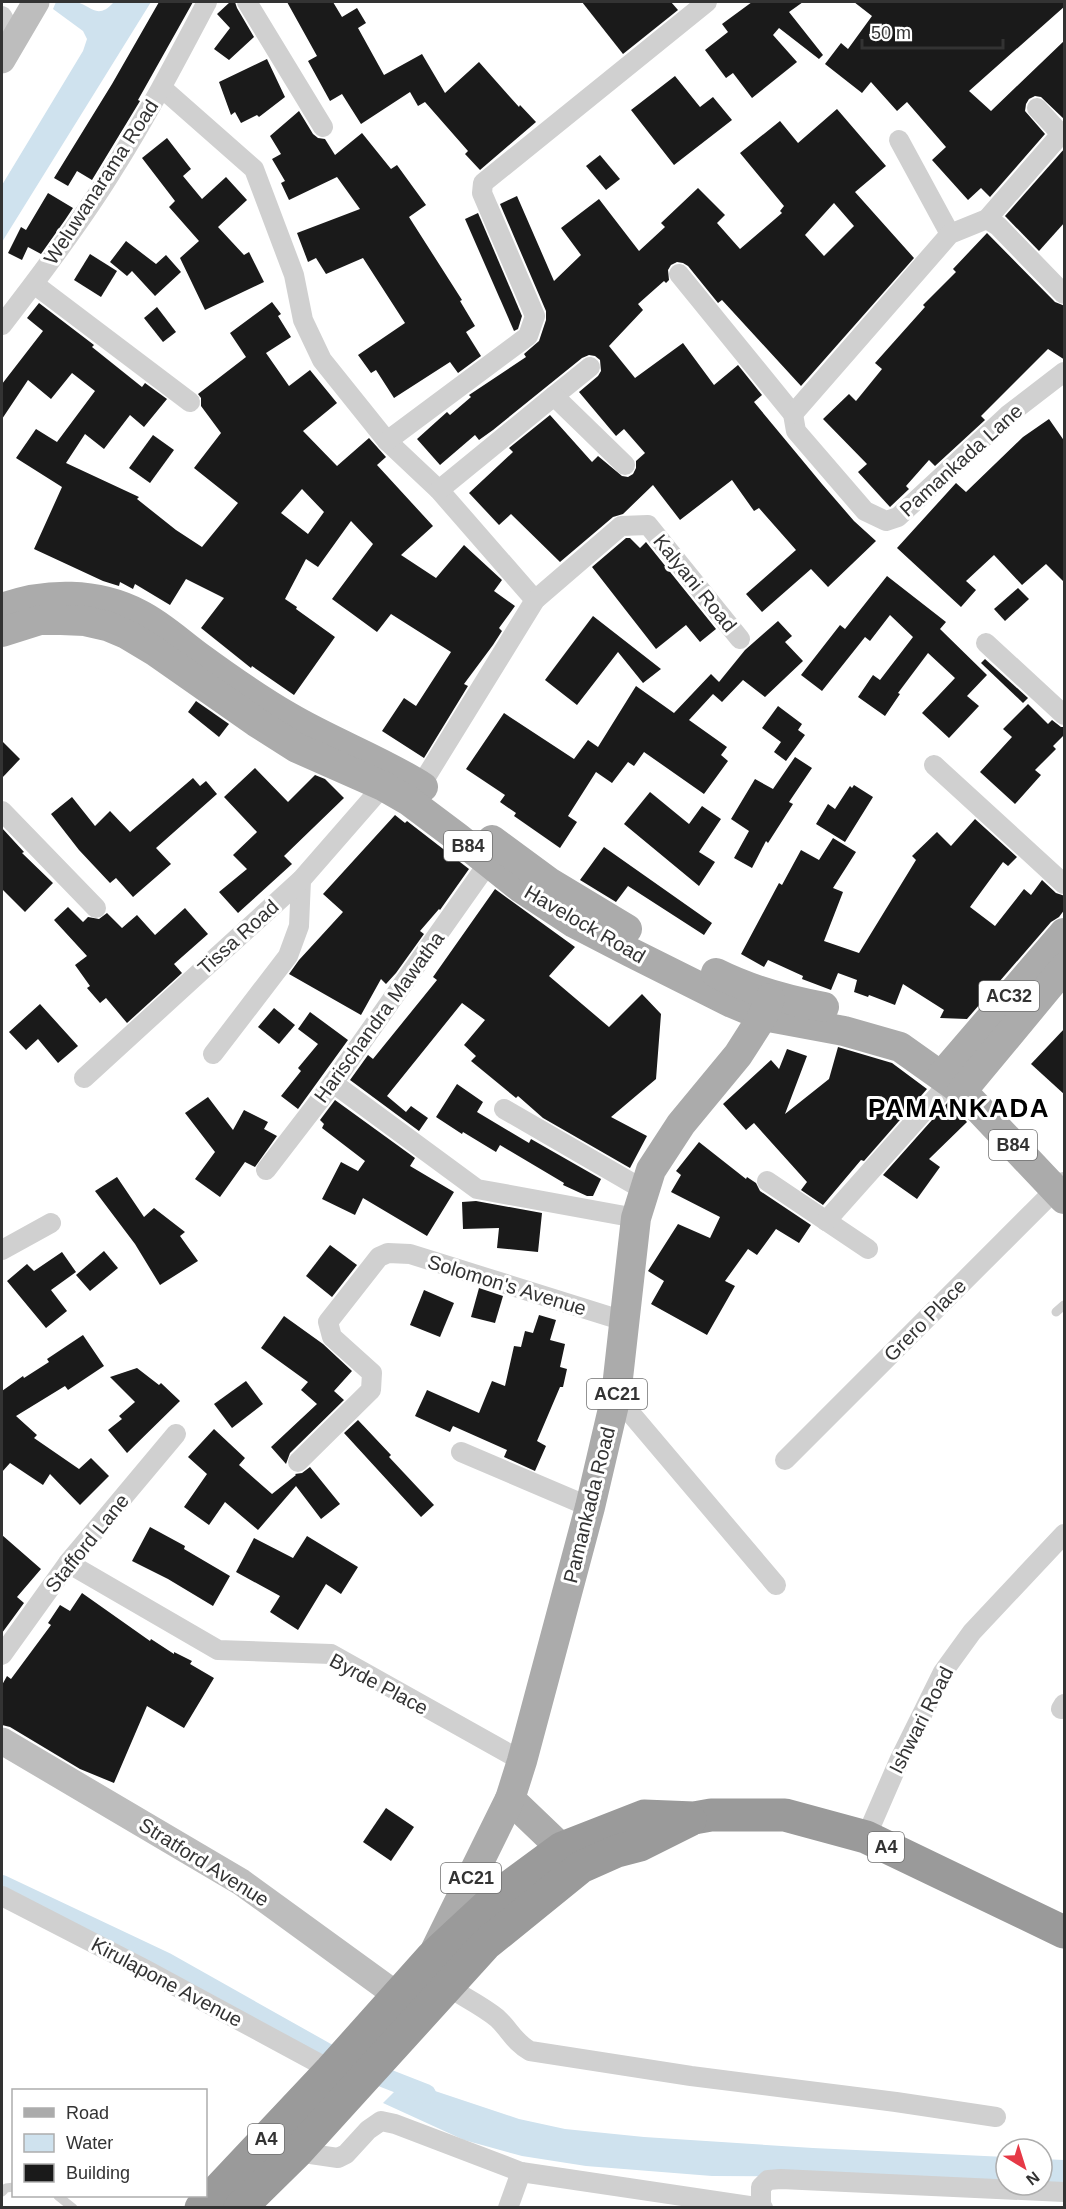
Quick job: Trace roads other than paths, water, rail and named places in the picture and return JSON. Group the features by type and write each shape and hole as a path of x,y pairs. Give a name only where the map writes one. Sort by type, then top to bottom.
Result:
{"highway":[{"name":"A4","path":"207,2195 344,2078 407,2016 434,1970 486,1944 571,1857 618,1851 640,1845 694,1818 711,1815 785,1815 866,1837 1065,1932"},
{"name":"A4","path":"240,2208 297,2152 344,2078 361,2035 407,2016"}],"main road":[{"path":"8,50 36,2"},
{"name":"Havelock Road","path":"2,608 59,596 80,596 108,602 138,613 165,629 248,692 291,718 392,768 420,785 549,882 618,924 739,985 767,1005"},
{"name":"Havelock Road","path":"2,632 40,620 85,621 107,626 126,634 297,748 383,786 409,801 521,888 574,922 732,1003 767,1005 900,1047 957,1077 1062,1185"},
{"name":"AC32","path":"957,1077 1065,933"},
{"name":"AC32","path":"957,1077 1065,968"},
{"name":"Pamankada Road","path":"434,1970 510,1799 522,1761 590,1507 616,1396 636,1218 644,1190 651,1170 681,1125 738,1055 767,1005"},
{"name":"Stratford Avenue","path":"2,1741 241,1882 407,2016"},
{"path":"510,1799 571,1857"}],"street":[{"name":"Weluwanarama Road","path":"2,325 34,284 111,174 162,88 207,2"},
{"path":"247,2 323,127"},
{"path":"387,441 528,336 535,316 482,193 483,183 707,2"},
{"path":"2,16 8,50"},
{"path":"162,88 254,169 294,275 303,320 322,360 387,441 439,490 536,600 420,785"},
{"path":"793,414 950,234 987,219 1061,134 1037,108"},
{"path":"899,140 950,234"},
{"path":"987,219 998,226 1065,294"},
{"name":"Pamankada Lane","path":"679,274 793,414 796,431 811,449 865,511 886,521 898,517 1008,415 1065,372"},
{"path":"34,284 190,402"},
{"path":"439,490 590,367"},
{"path":"554,396 625,465"},
{"name":"Kalyani Road","path":"536,600 621,526 648,525 740,639"},
{"path":"986,643 1065,715"},
{"path":"934,765 1065,884"},
{"name":"Tissa Road","path":"84,1078 301,880 383,786"},
{"path":"2,811 96,908"},
{"name":"Harischandra Mawatha","path":"267,1170 333,1083 489,862"},
{"path":"213,1053 288,956 299,926 301,880"},
{"path":"826,1221 957,1077"},
{"path":"333,1083 477,1189 636,1218"},
{"path":"504,1109 644,1190"},
{"path":"766,1181 868,1249"},
{"name":"Grero Place","path":"785,1460 1062,1185"},
{"path":"2,1250 51,1223"},
{"name":"Solomon's Avenue","path":"298,1462 371,1390 372,1373 332,1337 328,1322 379,1257 388,1253 410,1254 624,1322"},
{"path":"616,1396 776,1585"},
{"name":"Stafford Lane","path":"2,1655 68,1563 176,1434"},
{"path":"461,1452 590,1507"},
{"name":"Ishwari Road","path":"866,1837 899,1761 943,1672 972,1632 1065,1534"},
{"name":"Byrde Place","path":"68,1563 218,1650 331,1654 522,1761"},
{"name":"Kirulapone Avenue","path":"2,1896 146,1970 344,2078"},
{"path":"434,1970 500,2020 519,2045 530,2052 996,2117"},
{"path":"297,2152 338,2158 346,2154 368,2130 381,2121 395,2124 521,2172 762,2207 761,2187 768,2180 781,2179 1065,2192"},
{"path":"508,2208 521,2172"}],"lane":[{"path":"1056,1312 1065,1305"},
{"path":"59,2197 73,2208"}],"water":[{"path":"74,1 98,11 108,8 114,2 151,2 2,242 2,185 83,51 87,39 83,31 53,9 56,2"},
{"path":"405,2081 519,2119 565,2129 644,2137 813,2148 994,2156 994,2184 857,2177 712,2176 586,2166 522,2156 464,2140 383,2103"},
{"path":"1054,2160 1064,2160 1064,2188 1054,2187"}],"waterway":[{"path":"2,1885 165,1962 339,2060 426,2094"}],"district":[{"name":"PAMANKADA","path":"959,1108"}]}
